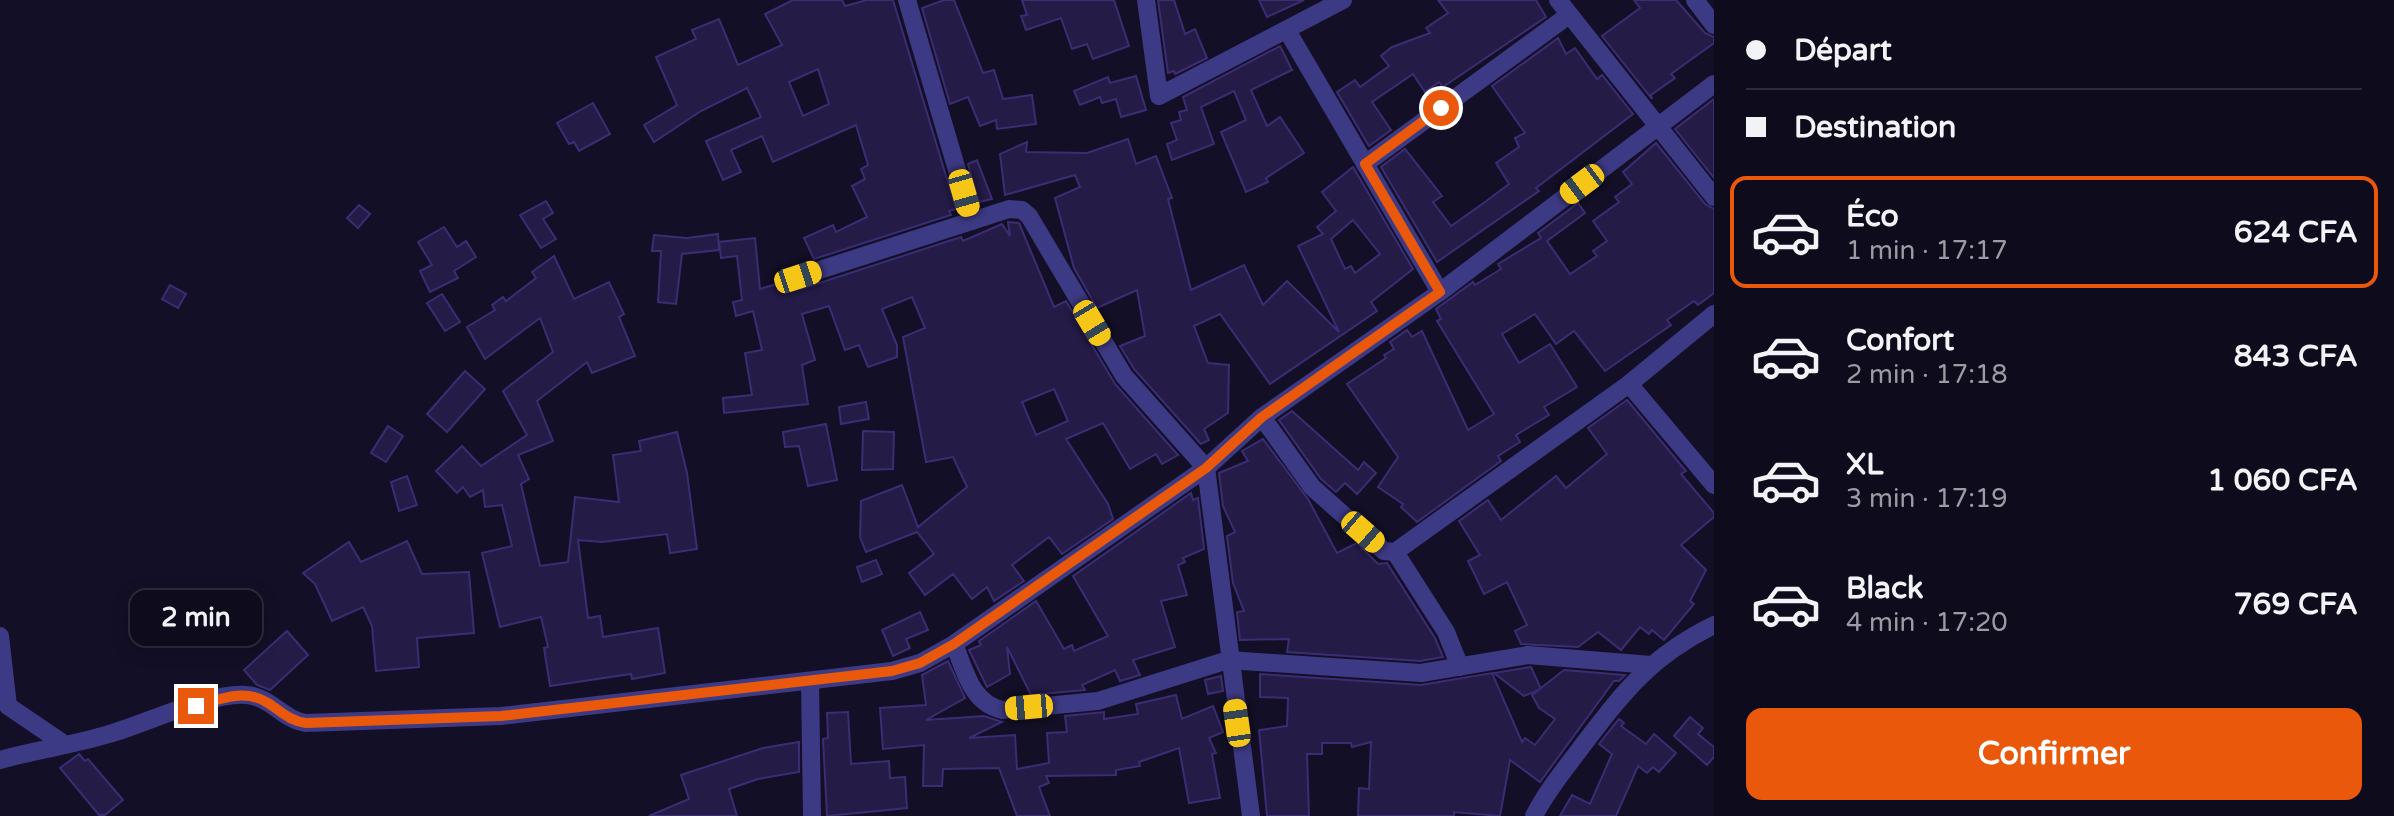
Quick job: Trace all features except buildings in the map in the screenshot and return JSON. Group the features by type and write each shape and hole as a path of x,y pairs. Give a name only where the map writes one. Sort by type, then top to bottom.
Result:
{"street":[{"path":"907,0 972,221"},
{"path":"1146,0 1159,96 1288,32 1343,0"},
{"path":"1695,0 1714,25"},
{"path":"1365,164 1563,8 1714,197"},
{"path":"1288,32 1440,292"},
{"path":"0,760 244,694 265,701 293,722 501,716 892,671 920,663 954,644 1206,468 1262,417 1440,292 1714,84"},
{"path":"798,277 1009,209 1022,210 1029,216 1124,376 1206,468 1228,660 1251,816"},
{"path":"1262,417 1312,487 1384,551 1395,552 1629,384 1714,314"},
{"path":"1629,384 1714,485"},
{"path":"1395,552 1446,632 1460,667"},
{"path":"1534,816 1545,796 1628,685 1681,641 1714,625"},
{"path":"0,636 8,706 64,744"},
{"path":"954,644 978,698 988,707 1002,710 1098,701 1228,660 1411,673 1528,655 1651,665"},
{"path":"810,681 812,816"}],"route":[{"path":"196,706 244,694 265,701 293,722 501,716 892,671 920,663 954,644 1206,468 1262,417 1440,292 1365,164 1441,108"}]}
